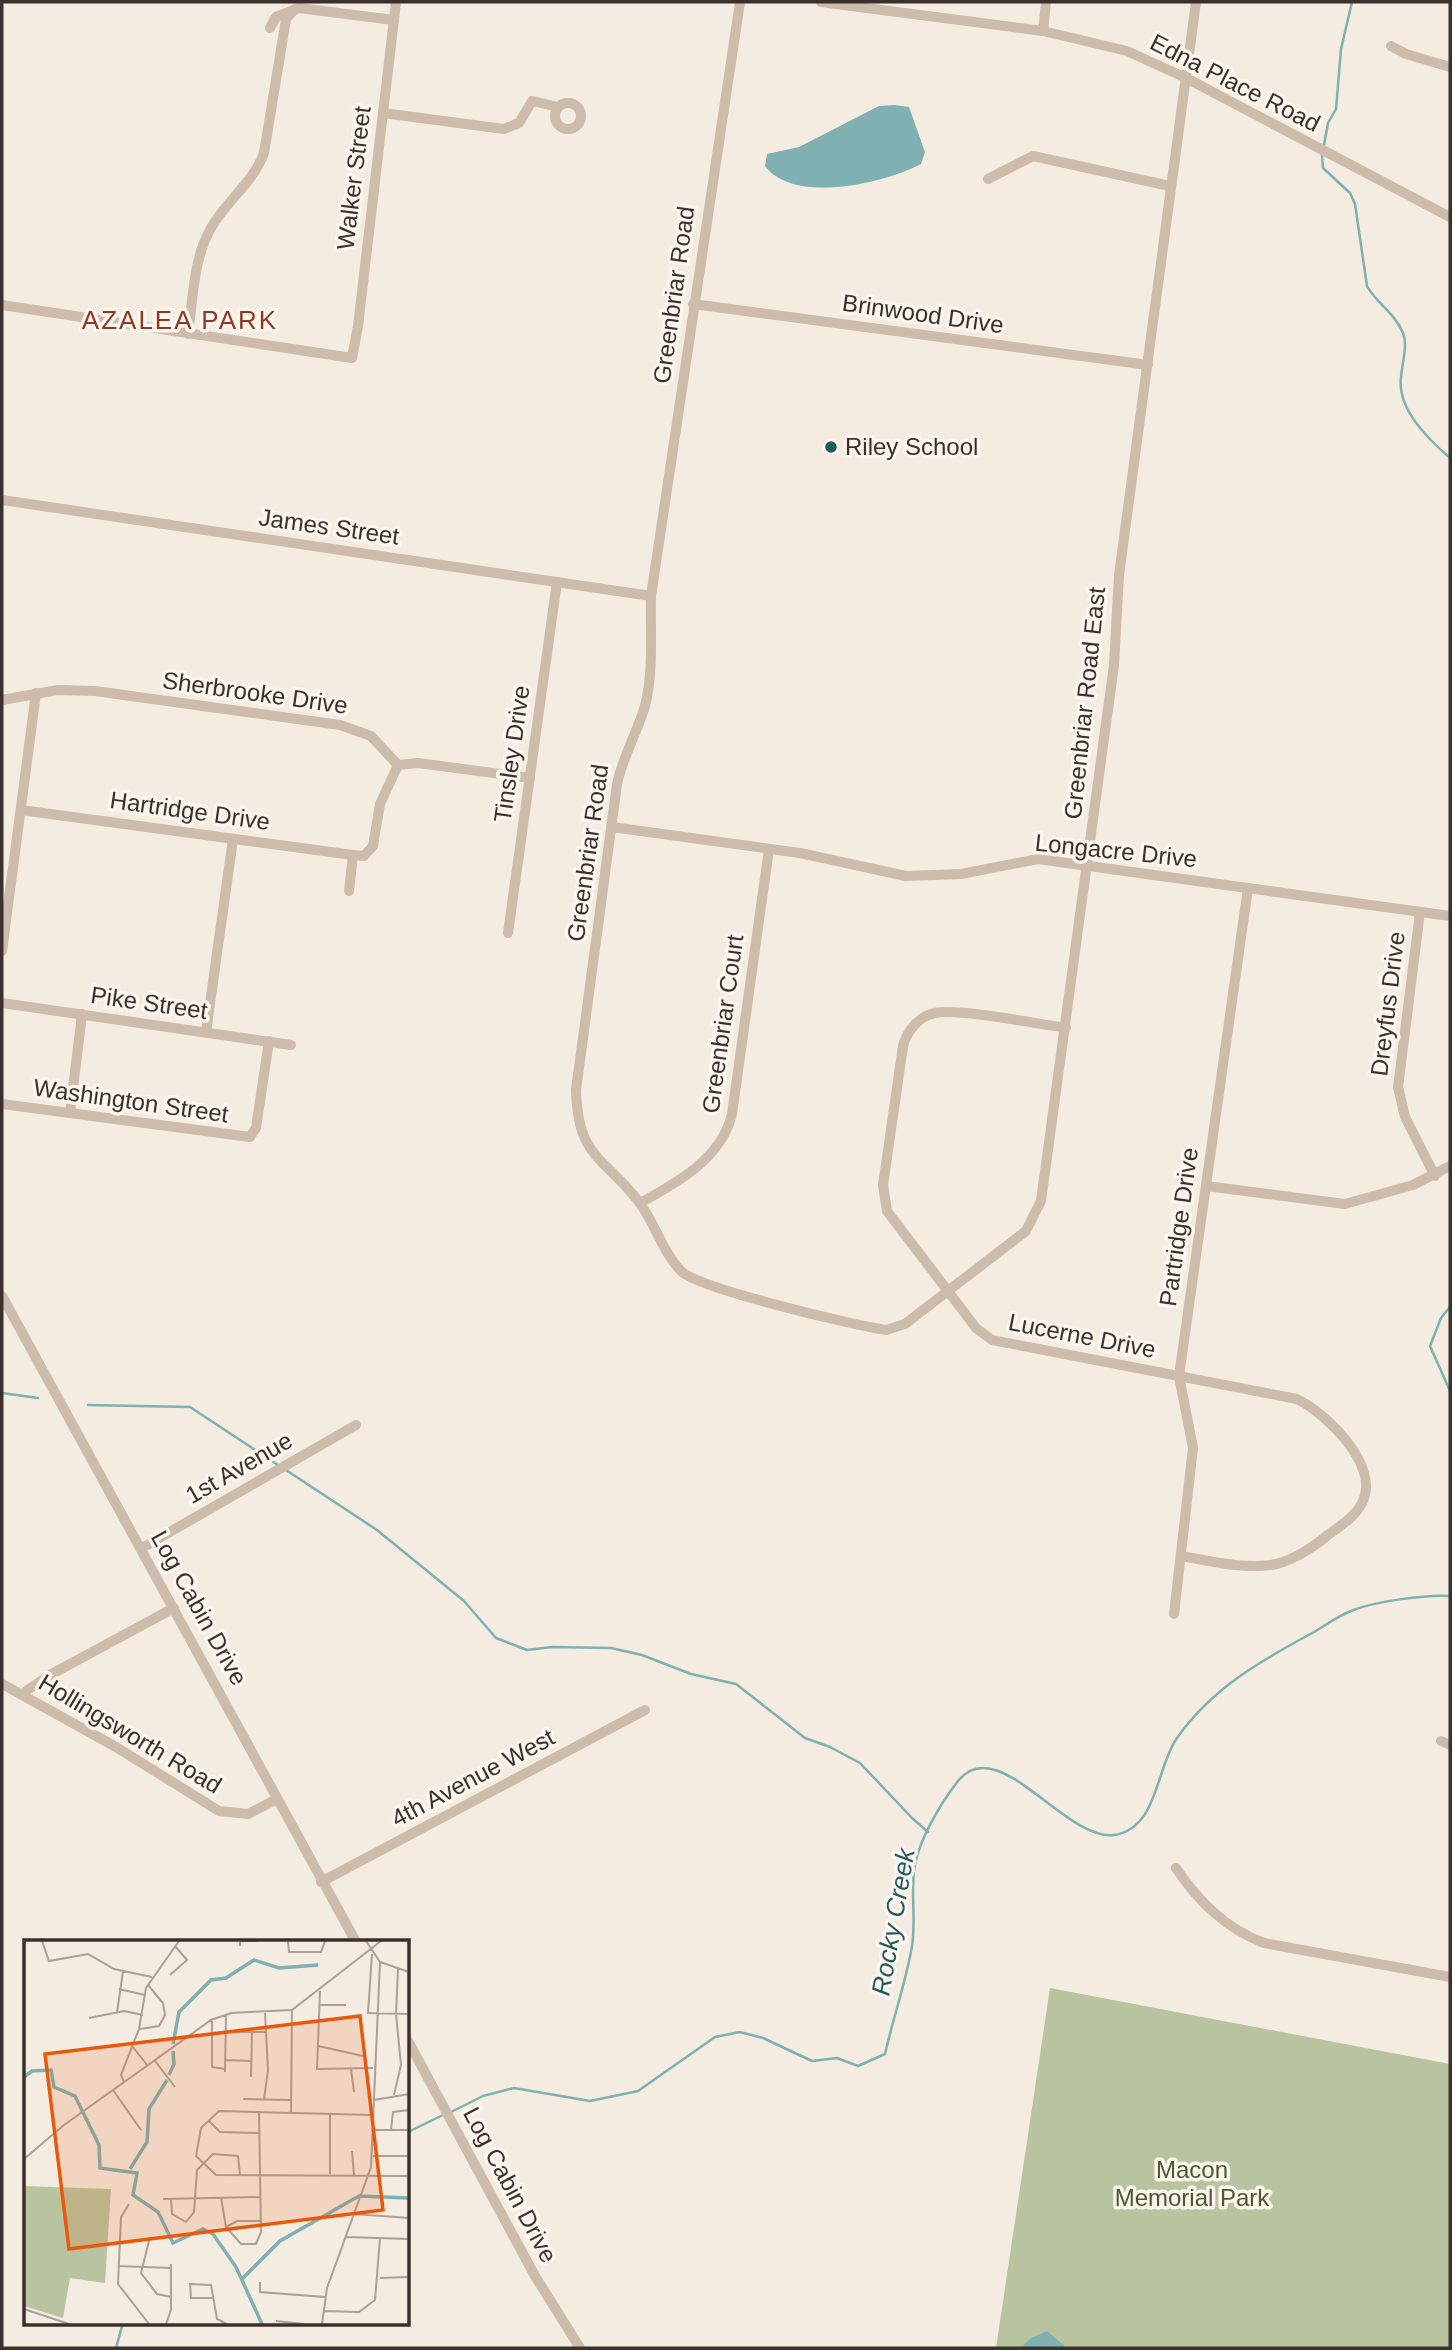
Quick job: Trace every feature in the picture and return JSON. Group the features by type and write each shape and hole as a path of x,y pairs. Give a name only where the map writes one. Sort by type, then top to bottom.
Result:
{"street":[{"name":"Walker Street","path":"188,334 352,358 396,2"},
{"name":"Greenbriar Road","path":"740,2 651,596 649,683 644,708 623,757 576,1090 577,1121 598,1162 640,1203 682,1273 715,1288 886,1330 905,1324 949,1291"},
{"name":"Edna Place Road","path":"821,2 1043,31 1126,51 1186,78 1450,218"},
{"path":"1043,31 1046,2"},
{"name":"Greenbriar Road East","path":"949,1291 1027,1231 1041,1201 1089,865 1114,665 1119,575 1196,2"},
{"path":"270,28 276,17 295,9 394,20"},
{"path":"2,305 188,334 202,246 212,226 255,173 264,153 284,30 288,15 295,9"},
{"path":"1391,46 1406,54 1450,66"},
{"path":"383,113 504,130 519,123 531,101 558,107"},
{"path":"988,179 1033,156 1170,186"},
{"name":"Brinwood Drive","path":"693,304 1147,365"},
{"name":"James Street","path":"2,499 651,596"},
{"name":"Tinsley Drive","path":"508,933 557,582"},
{"name":"Sherbrooke Drive","path":"2,701 58,690 95,691 340,724 371,736 398,765"},
{"path":"2,951 36,693"},
{"path":"349,891 353,855 364,856 373,846 380,804 398,765 418,763 530,778"},
{"name":"Hartridge Drive","path":"20,810 353,855"},
{"name":"Longacre Drive","path":"612,827 769,849 925,877 1038,859 1450,916"},
{"path":"206,1032 233,839"},
{"name":"Greenbriar Court","path":"640,1203 688,1173 726,1136 732,1114 769,849"},
{"name":"Partridge Drive","path":"1174,1614 1193,1448 1179,1376 1248,888"},
{"name":"Dreyfus Drive","path":"1420,912 1398,1087 1405,1116 1435,1176"},
{"name":"Pike Street","path":"2,1003 291,1045"},
{"name":"Lucerne Drive","path":"1066,1028 944,1012 919,1020 905,1038 883,1185 884,1202 887,1211 976,1328 992,1340 1297,1399 1317,1409 1349,1445 1362,1466 1367,1483 1363,1501 1354,1516 1290,1559 1250,1566 1181,1556"},
{"path":"70,1113 82,1014"},
{"name":"Washington Street","path":"2,1104 246,1137 254,1133 269,1041"},
{"path":"1206,1186 1345,1204 1435,1176 1450,1166"},
{"name":"Log Cabin Drive","path":"2,1296 355,1940"},
{"name":"1st Avenue","path":"142,1548 356,1425"},
{"path":"22,1694 48,1676 174,1608"},
{"name":"Hollingsworth Road","path":"2,1684 219,1811 248,1814 276,1799"},
{"name":"4th Avenue West","path":"321,1882 645,1710"},
{"path":"1176,1868 1218,1919 1249,1937 1450,1978"},
{"name":"Log Cabin Drive","path":"410,2044 535,2276 580,2348"}],"green space":[{"name":"Macon Memorial Park","path":"1050,1988 1450,2064 1450,2348 996,2348"}],"water":[{"path":"879,106 909,107 925,152 921,164 886,178 840,187 818,188 797,185 779,178 765,166 767,154 799,147"},
{"path":"1047,2331 1067,2348 1020,2348 1031,2338"}],"waterway":[{"path":"1324,145 1328,123 1336,109 1341,49 1352,2"},
{"path":"1322,155 1323,168 1350,193 1355,204 1367,286 1403,333 1405,349 1401,389 1409,412 1424,432 1450,458"},
{"name":"Rocky Creek","path":"1450,1307 1441,1318 1430,1346 1450,1391"},
{"path":"2,1393 38,1398"},
{"path":"88,1405 190,1407 278,1465"},
{"path":"286,1470 377,1530 464,1601 496,1638 527,1650 552,1647 611,1648 642,1655 691,1674 736,1684 805,1738 830,1747 860,1763 928,1832"},
{"name":"Rocky Creek","path":"451,2112 483,2096 514,2088 590,2101 638,2091 715,2037 740,2032 763,2038 812,2061 837,2058 858,2066 885,2054 912,1946 916,1860 930,1824 958,1781 974,1769 992,1769 1012,1778 1075,1822 1095,1832 1114,1835 1128,1830 1148,1809 1177,1738 1206,1704 1239,1677 1351,1611 1400,1599 1450,1596"},
{"name":"Rocky Creek","path":"410,2131 445,2114"},
{"name":"Rocky Creek","path":"116,2348 122,2326"}],"place":[{"name":"Riley School","path":"831,447"}],"district":[{"name":"AZALEA PARK","path":"180,320"}]}
